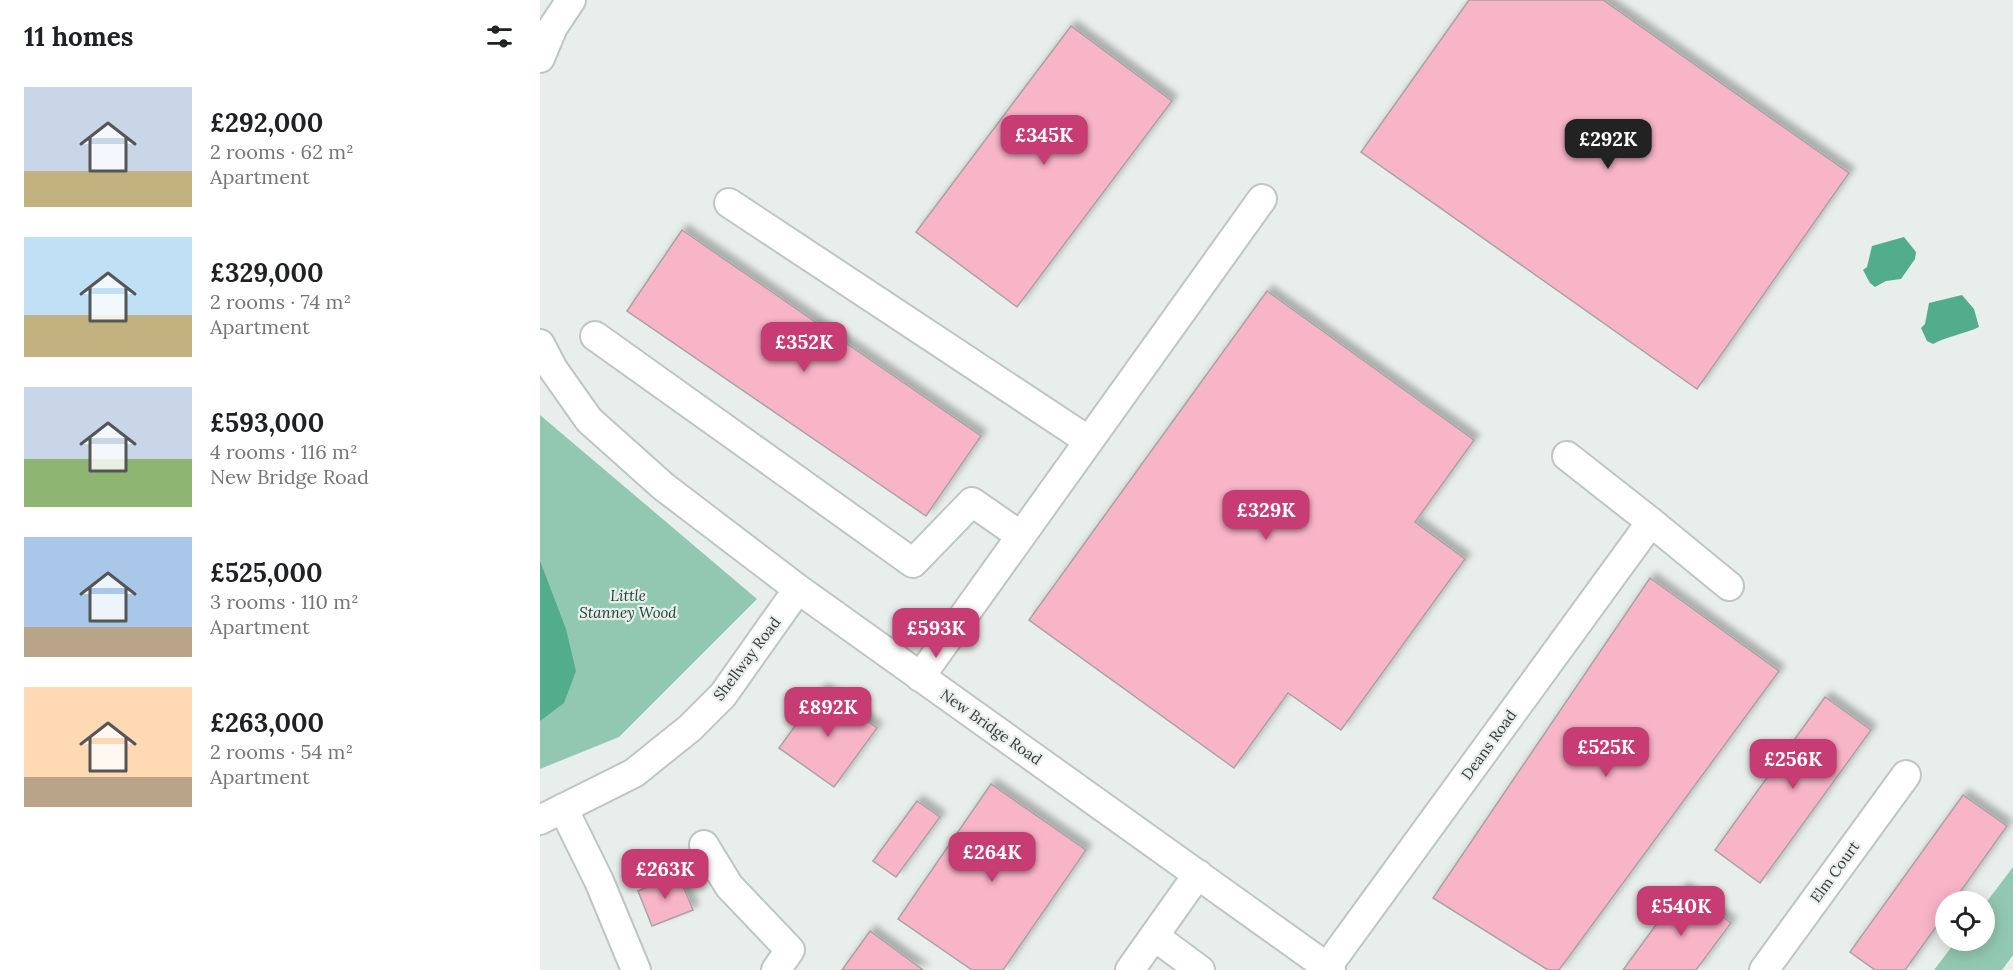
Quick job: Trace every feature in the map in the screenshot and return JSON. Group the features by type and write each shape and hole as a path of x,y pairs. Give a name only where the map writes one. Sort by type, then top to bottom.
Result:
{"street":[{"path":"540,58 547,23 571,0"},
{"path":"920,677 1262,199"},
{"path":"729,202 1089,441"},
{"path":"595,336 913,563 972,502 1021,536"},
{"name":"New Bridge Road","path":"540,344 553,369 589,420 664,487 798,589 1329,969"},
{"path":"1567,456 1729,586"},
{"name":"Deans Road","path":"1329,969 1651,522"},
{"name":"Shellway Road","path":"552,814 634,773 690,728 723,695 798,589"},
{"name":"Elm Court","path":"1764,970 1906,775"},
{"path":"552,814 599,881 636,970"},
{"path":"704,844 729,886 790,950 776,970"},
{"path":"1130,970 1198,874"},
{"path":"1154,936 1200,970"}],"green space":[{"name":"Little Stanney Wood","path":"540,415 757,599 619,737 540,769"},
{"path":"2013,867 2013,955 2002,970 1934,970 1948,951 1995,951 1995,891"}],"shaded area":[{"path":"1904,237 1916,252 1915,259 1901,279 1886,281 1875,287 1863,270 1867,267 1872,246"},
{"path":"1962,295 1974,309 1979,327 1933,344 1927,341 1921,328 1925,324 1929,303"},
{"path":"540,561 566,629 576,671 564,703 540,721"}],"building":[{"path":"1469,0 1603,0 1849,173 1697,389 1361,152"},
{"path":"1071,26 1172,101 1017,307 916,232"},
{"path":"682,230 981,436 926,516 627,311"},
{"path":"1267,291 1474,440 1415,522 1465,559 1341,730 1288,693 1234,768 1029,620"},
{"path":"1650,578 1779,671 1559,970 1548,970 1433,898"},
{"path":"822,689 877,728 834,787 779,748"},
{"path":"1825,697 1871,730 1760,883 1715,850"},
{"path":"991,784 1086,850 1003,970 972,970 898,919"},
{"path":"1963,795 2007,826 1961,891 1935,891 1935,928 1905,970 1875,970 1850,952"},
{"path":"917,801 940,817 896,877 873,861"},
{"path":"678,874 693,910 652,926 638,891"},
{"path":"1683,888 1731,923 1696,970 1623,970"},
{"path":"870,931 923,970 842,970"}]}
